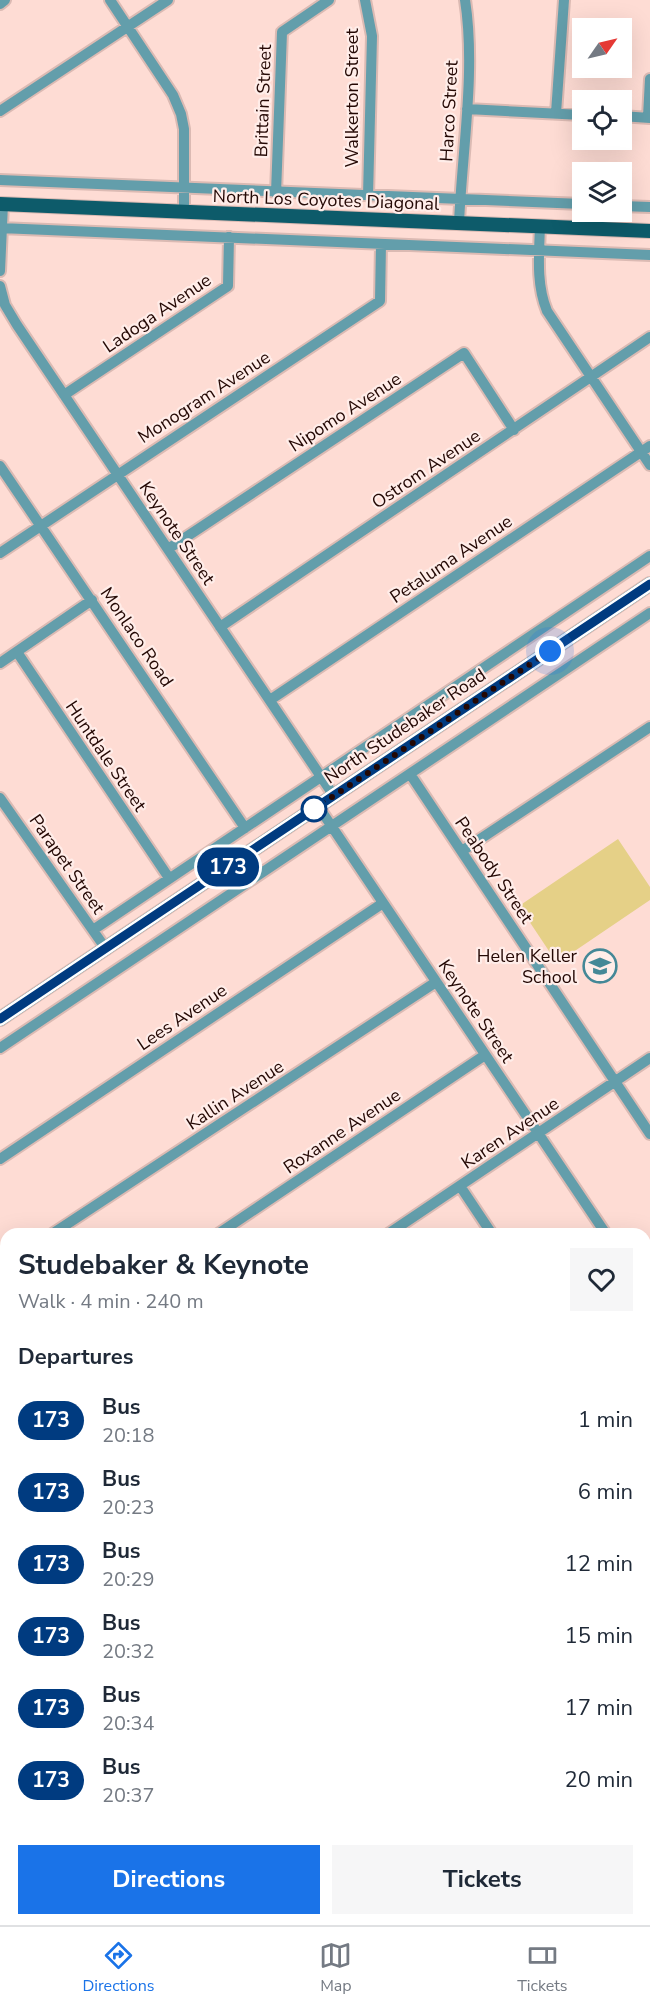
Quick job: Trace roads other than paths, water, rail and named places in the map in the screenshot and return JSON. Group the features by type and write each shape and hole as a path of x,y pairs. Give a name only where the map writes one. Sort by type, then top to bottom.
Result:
{"main road":[{"name":"North Los Coyotes Diagonal","path":"1,204 650,231"},
{"name":"North Studebaker Road","path":"0,1019 650,584"}],"street":[{"path":"0,4 5,0"},
{"path":"110,0 173,95 181,114 184,129 184,212"},
{"path":"0,111 168,0"},
{"name":"Brittain Street","path":"276,193 282,32 329,0"},
{"name":"Walkerton Street","path":"365,0 372,36 368,196"},
{"name":"Harco Street","path":"459,223 469,24 465,0"},
{"path":"556,113 564,0"},
{"path":"632,117 649,118 650,79"},
{"path":"466,110 572,114"},
{"name":"North Los Coyotes Diagonal","path":"0,180 572,204"},
{"path":"0,271 1,204"},
{"path":"632,206 650,207"},
{"path":"540,226 541,297 547,311 591,378 646,449 650,465"},
{"path":"0,228 650,255"},
{"name":"Ladoga Avenue","path":"64,395 228,286 229,237"},
{"name":"Monogram Avenue","path":"0,553 380,302 381,244"},
{"name":"Keynote Street","path":"0,286 5,305 17,325 334,796"},
{"name":"Ostrom Avenue","path":"220,627 650,337"},
{"name":"Nipomo Avenue","path":"168,549 464,353 514,430"},
{"name":"Petaluma Avenue","path":"270,700 646,449"},
{"name":"Monlaco Road","path":"0,466 245,828"},
{"name":"North Studebaker Road","path":"93,930 650,556"},
{"path":"0,663 92,600"},
{"path":"0,1048 650,613"},
{"name":"Huntdale Street","path":"16,652 169,878"},
{"path":"462,851 650,727"},
{"name":"Peabody Street","path":"410,774 650,1134"},
{"name":"Parapet Street","path":"0,798 106,949"},
{"name":"Keynote Street","path":"318,806 602,1228"},
{"name":"Lees Avenue","path":"0,1159 383,903"},
{"name":"Kallin Avenue","path":"61,1228 436,982"},
{"name":"Roxanne Avenue","path":"227,1228 485,1055"},
{"name":"Karen Avenue","path":"397,1228 650,1058"},
{"path":"460,1186 488,1228"}],"place":[{"name":"Helen Keller School","path":"600,966"}]}
